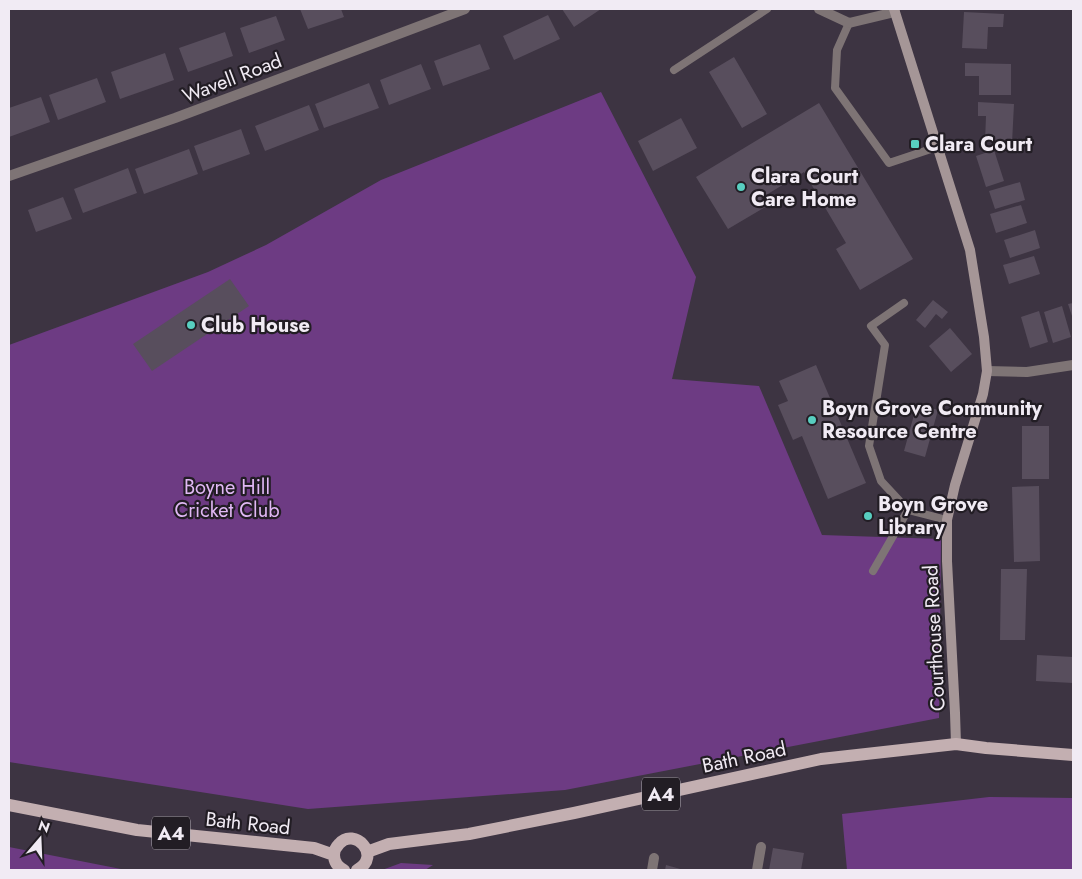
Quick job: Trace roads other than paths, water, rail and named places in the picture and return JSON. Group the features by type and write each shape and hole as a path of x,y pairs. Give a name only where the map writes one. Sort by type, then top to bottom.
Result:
{"main road":[{"name":"Bath Road","path":"367,852 389,844 478,832 584,811 821,759 956,744 1073,755"},
{"name":"Bath Road","path":"9,805 137,830 314,848 334,855"},
{"path":"344,870 337,865 334,855 335,850 342,841 352,838 362,843 367,852 365,863 357,870"}],"street":[{"name":"Wavell Road","path":"9,176 175,118 465,9"},
{"path":"819,9 849,23 894,10"},
{"name":"Courthouse Road","path":"894,10 970,250 984,338 987,371 983,394 955,485 947,520 947,561 956,744"},
{"path":"987,371 1027,372 1073,364"},
{"path":"757,870 761,847"},
{"path":"652,870 654,858"}],"lane":[{"path":"674,70 767,9"},
{"path":"849,23 837,50 835,88 889,163 937,148"},
{"path":"904,303 871,326 885,345 870,446 882,481 908,510 947,520"},
{"path":"873,571 908,510"}],"place":[{"name":"Clara Court","path":"915,144"},
{"name":"Clara Court Care Home","path":"741,187"},
{"name":"Club House","path":"191,325"},
{"name":"Boyn Grove Community Resource Centre","path":"812,420"},
{"name":"Boyn Grove Library","path":"868,516"}],"park label":[{"name":"Boyne Hill Cricket Club","path":"227,498"}]}
